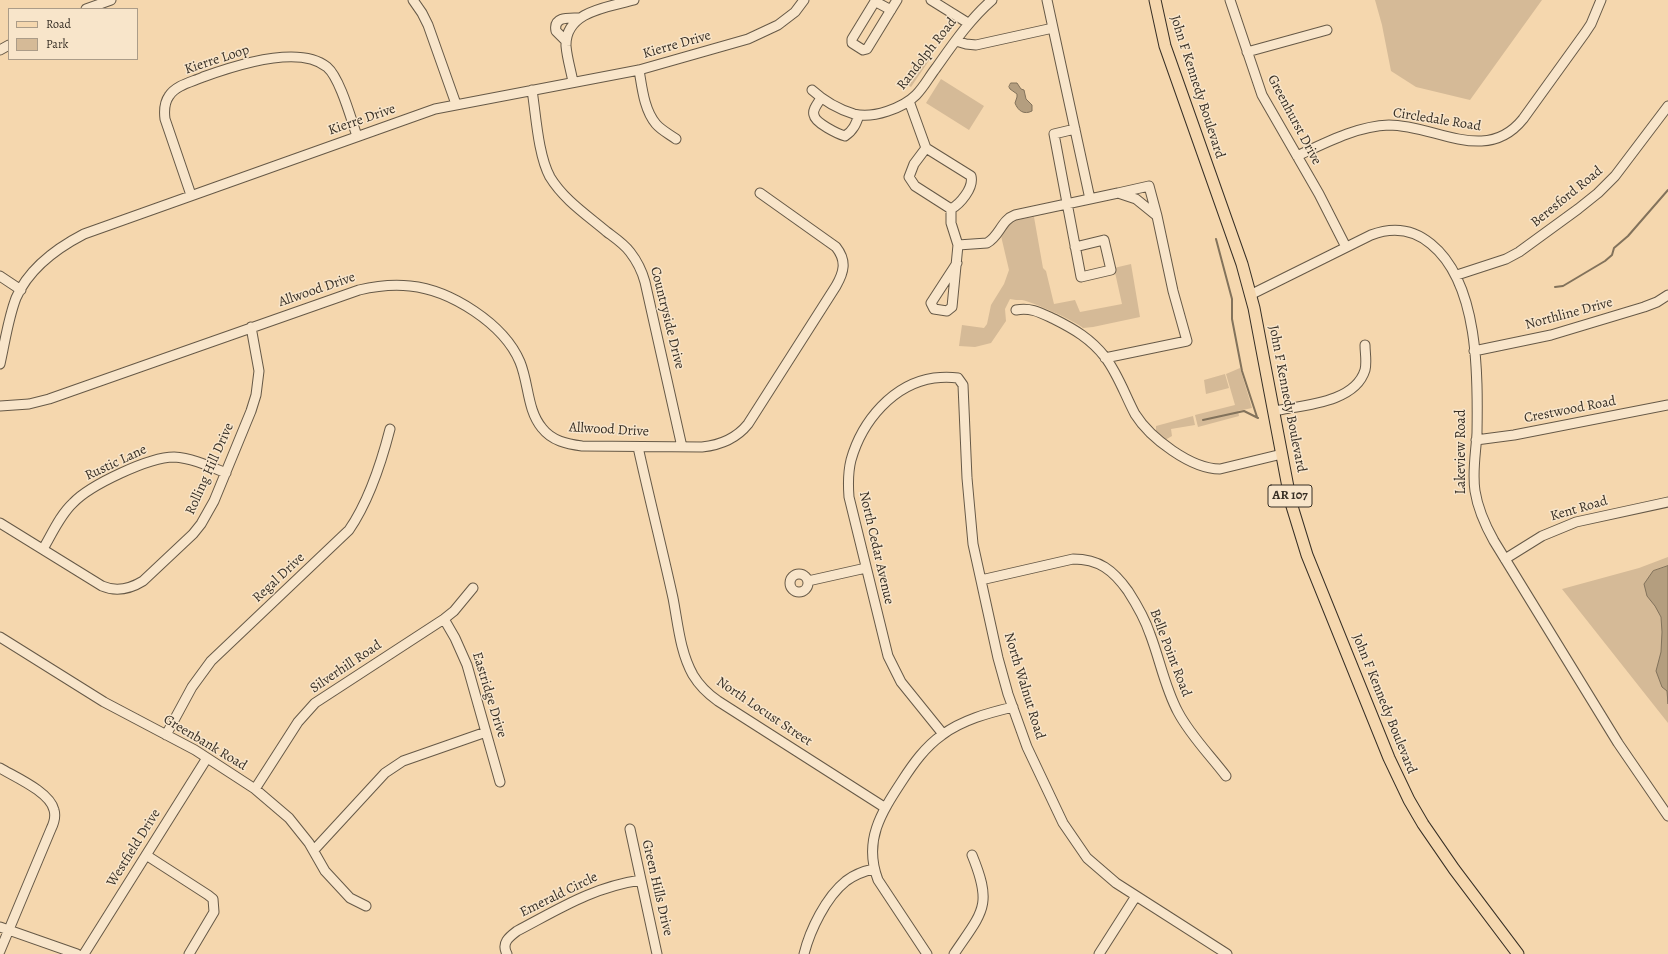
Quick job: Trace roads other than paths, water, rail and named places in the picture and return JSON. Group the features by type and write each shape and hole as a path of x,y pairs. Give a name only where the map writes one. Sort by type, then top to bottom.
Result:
{"main road":[{"name":"John F Kennedy Boulevard","path":"1155,0 1165,46 1242,264 1250,295 1292,503 1307,555 1401,784 1423,824 1454,869 1518,954"}],"street":[{"path":"89,8 111,0"},
{"path":"413,0 422,12 428,25 456,104"},
{"path":"573,82 566,41 570,30 580,18 593,11 634,0"},
{"name":"Kierre Drive","path":"0,364 13,307 21,290 36,268 71,241 106,226 191,195 420,114 456,104 639,70 756,36 782,22 794,12 804,0"},
{"path":"891,10 878,3 874,3 852,39 852,43 863,50 867,50 891,10 897,0"},
{"path":"931,0 946,4 968,23"},
{"name":"Randolph Road","path":"812,90 821,98 839,108 859,115 883,112 909,101 924,85 968,23 992,0"},
{"path":"1046,0 1090,199"},
{"name":"Greenhurst Drive","path":"1230,0 1247,52 1266,101 1346,247"},
{"name":"Circledale Road","path":"1297,156 1355,132 1376,126 1403,126 1476,142 1499,139 1514,129 1523,119 1588,28 1601,0"},
{"path":"566,41 556,31 556,23 558,20 563,18 580,18"},
{"path":"956,41 976,45 1053,28"},
{"path":"1247,52 1327,30"},
{"name":"Kierre Loop","path":"191,195 165,120 165,103 176,89 228,68 262,60 288,58 313,60 320,63 332,72 337,80 357,136"},
{"path":"639,70 647,106 653,120 657,125 676,139"},
{"name":"Countryside Drive","path":"532,90 543,159 549,175 555,185 569,201 619,240 630,251 641,270 651,305 682,447"},
{"path":"821,98 814,112 814,116 816,120 839,134 845,136 851,132 859,115"},
{"path":"909,101 926,148 971,176 971,185 960,202 951,209"},
{"name":"Beresford Road","path":"1456,275 1506,259 1519,252 1583,205 1615,176 1668,106"},
{"path":"1075,129 1054,134 1075,247 1081,277 1111,270 1104,240 1075,247"},
{"path":"926,148 914,164 908,177 915,186 951,209"},
{"path":"958,246 987,243 992,241 1007,218 1015,214 1149,186 1173,291 1187,341 1105,358"},
{"path":"1118,193 1136,199 1157,216"},
{"name":"Allwood Drive","path":"0,406 29,404 49,399 251,327 370,287 395,284 436,292 461,304 496,328 517,356 526,376 530,403 535,418 542,429 549,435 568,444 682,447 718,445 744,430 836,286 844,269 842,256 836,246 760,194"},
{"path":"951,209 951,223 958,246 957,263 952,307 947,311 934,309 931,303 957,263"},
{"name":"Lakeview Road","path":"1250,295 1346,247 1382,231 1404,231 1420,236 1434,246 1446,260 1456,275 1463,291 1469,313 1474,351 1476,440 1474,472 1477,504 1485,525 1618,743 1668,816"},
{"path":"0,276 21,290"},
{"name":"Northline Drive","path":"1474,351 1551,335 1644,307 1657,302 1668,295"},
{"path":"1016,310 1025,309 1037,311 1075,329 1087,338 1105,358 1124,389 1135,413 1144,426 1167,445 1195,463 1211,469 1220,469 1282,454"},
{"name":"Rolling Hill Drive","path":"0,523 108,589 119,590 136,585 188,539 201,524 210,510 251,412 256,395 259,371 251,327"},
{"path":"1274,411 1335,399 1346,394 1363,375 1365,368 1365,345"},
{"name":"North Cedar Avenue","path":"943,734 912,696 894,670 883,641 849,497 849,471 854,450 872,418 882,405 905,388 920,381 945,378"},
{"name":"North Walnut Road","path":"945,378 958,378 963,385 973,544 998,658 1012,707 1027,747 1069,834 1088,858 1102,872 1136,896 1227,954"},
{"name":"Crestwood Road","path":"1476,440 1507,436 1668,405"},
{"name":"Regal Drive","path":"166,735 192,686 211,661 348,530 357,518 370,491 390,429"},
{"name":"North Locust Street","path":"638,446 673,599 681,643 693,676 702,687 718,701 884,808"},
{"name":"Rustic Lane","path":"43,549 69,507 83,494 91,488 150,461 169,457 190,459 226,473"},
{"name":"Kent Road","path":"1505,559 1542,536 1576,522 1668,502"},
{"name":"Belle Point Road","path":"981,580 1073,559 1100,564 1116,576 1144,618 1170,695 1178,712 1186,726 1226,776"},
{"path":"808,581 866,568"},
{"name":"Silverhill Road","path":"255,789 298,722 315,703 444,619 454,611 473,588"},
{"name":"Eastridge Drive","path":"444,619 455,638 467,665 500,782"},
{"name":"Greenbank Road","path":"0,637 104,702 207,758 255,789 289,818 314,850 325,871 350,898 366,906"},
{"path":"927,954 883,888 874,869 873,838 877,824 884,808 915,761 925,749 943,734 972,719 1012,707"},
{"path":"314,850 379,779 392,767 403,761 486,732"},
{"name":"Westfield Drive","path":"84,954 207,758"},
{"path":"0,768 44,795 53,807 55,817 52,829 10,931 0,951"},
{"name":"Green Hills Drive","path":"630,829 657,954"},
{"path":"146,855 211,897 213,900 215,909 213,916 189,954"},
{"path":"954,954 978,918 983,905 981,876 972,855"},
{"path":"804,954 811,932 836,891 851,878 874,869"},
{"name":"Emerald Circle","path":"507,954 504,947 505,943 510,936 524,928 596,890 641,880"},
{"path":"1099,954 1136,896"},
{"path":"0,928 77,954"}],"waterway":[{"path":"1555,287 1563,286 1605,261 1612,255 1614,248 1628,236 1668,190"},
{"path":"1216,239 1232,299 1232,319 1242,371 1257,417"},
{"path":"1203,420 1244,411 1258,418"}]}
